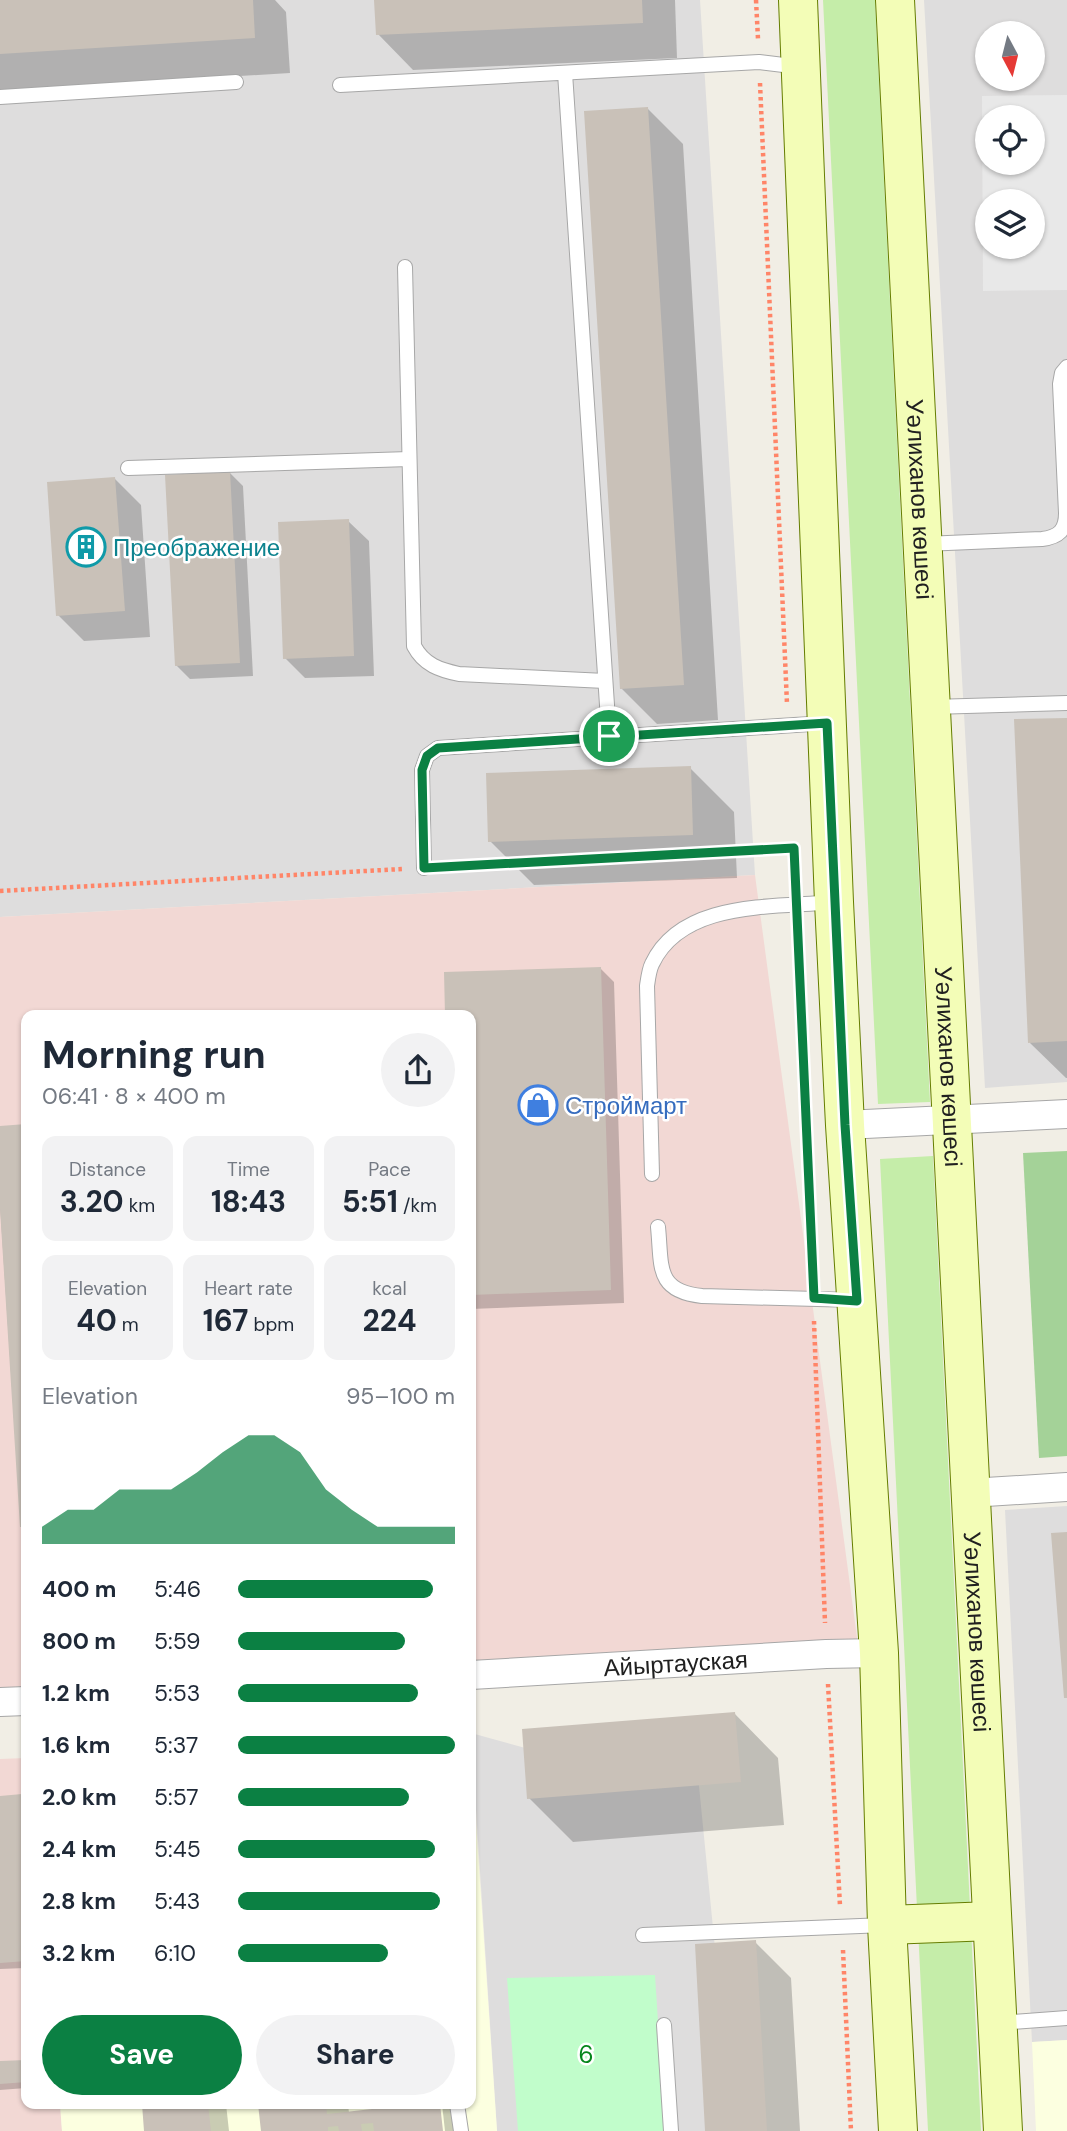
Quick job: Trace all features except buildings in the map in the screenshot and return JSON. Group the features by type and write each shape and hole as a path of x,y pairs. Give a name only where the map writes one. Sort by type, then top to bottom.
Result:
{"main road":[{"path":"798,0 834,902 878,1653 887,1925 898,2131"},
{"name":"Уәлиханов көшесі","path":"895,0 1003,2131"},
{"path":"887,1925 992,1921"}],"street":[{"path":"845,1125 1067,1114"},
{"path":"970,1493 1067,1487"},
{"name":"Айыртауская","path":"476,1675 878,1653"},
{"path":"0,1702 21,1701"}],"lane":[{"path":"340,85 759,62 802,68"},
{"path":"565,73 609,736"},
{"path":"0,97 236,82"},
{"path":"405,267 413,638 419,656 438,669 459,674 605,681"},
{"path":"922,544 1042,539 1061,532 1066,524 1066,513 1060,384 1062,373 1067,367"},
{"path":"128,468 409,459"},
{"path":"930,707 1067,704"},
{"path":"424,868 421,778 424,762 432,751 447,746 827,723"},
{"path":"652,1174 647,986 651,965 677,933 694,921 740,910 834,902"},
{"path":"658,1227 663,1273 668,1284 679,1292 702,1296 857,1301"},
{"path":"643,1935 887,1925"},
{"path":"997,2023 1067,2018"},
{"path":"664,2025 671,2131"},
{"path":"458,2109 461,2131"}],"path":[{"path":"756,0 788,726"},
{"path":"793,834 796,905"},
{"path":"0,891 794,848"},
{"path":"802,1041 826,1654 851,2131"}],"shaded area":[{"path":"0,0 700,0 755,875 0,917"},
{"path":"924,0 1067,0 1067,1082 985,1088"},
{"path":"1067,95 1067,290 983,291 983,259 1045,259 1045,189 982,189 982,175 1045,175 1045,105 982,105 982,96"},
{"path":"755,875 858,1645 476,1664 476,1010 21,1010 21,1686 0,1688 0,917"},
{"path":"1067,1506 1067,2040 1032,2042 1005,1510"},
{"path":"476,1734 569,1760 694,1735 733,2131 497,2131 476,1810"},
{"path":"21,1758 21,2109 60,2109 62,2131 0,2131 0,1759"},
{"path":"476,1824 497,2131 62,2131 60,2109 476,2109"},
{"path":"1067,2040 1067,2131 1036,2131 1032,2042"}],"green space":[{"path":"823,0 875,0 930,1102 878,1104"},
{"path":"1067,1151 1067,1456 1039,1458 1023,1153"},
{"path":"933,1156 981,2131 928,2131 880,1159"},
{"name":"6","path":"655,1975 665,2131 518,2131 507,1978"}],"place":[{"name":"Преображение","path":"86,547"},
{"name":"Строймарт","path":"538,1105"}],"route":[{"path":"827,723 845,1125 857,1301 814,1298 794,848 424,868 421,778 424,762 432,751 447,746 609,736 827,723"}]}
